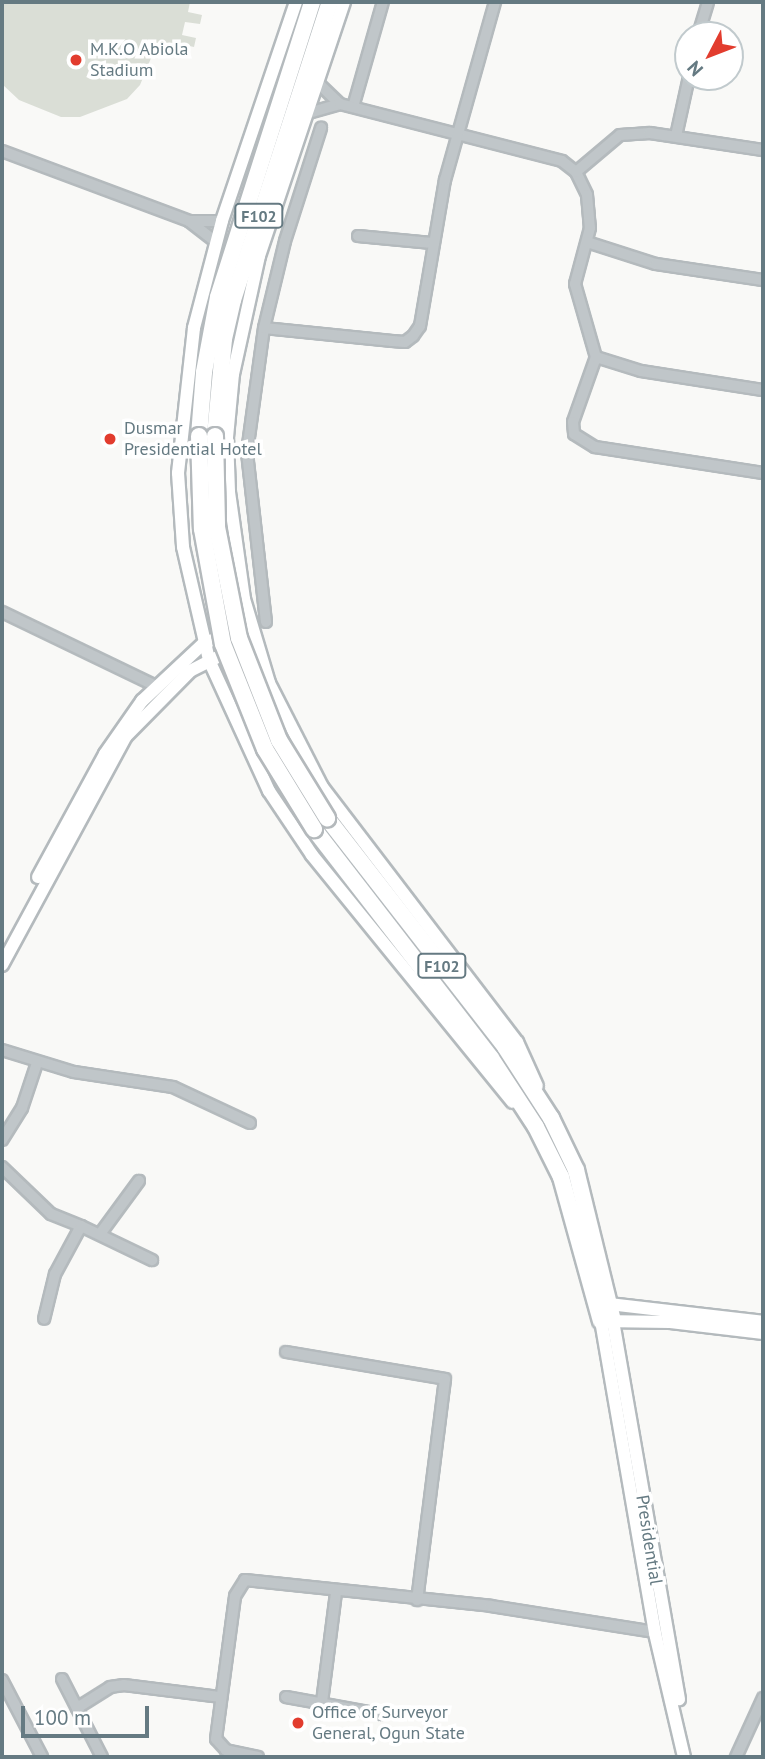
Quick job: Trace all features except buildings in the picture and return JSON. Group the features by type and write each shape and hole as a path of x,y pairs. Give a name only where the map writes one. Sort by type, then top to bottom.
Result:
{"highway":[{"name":"F102","path":"312,2 218,297 205,361 207,436 202,529 223,644 265,749 314,829 491,1058 536,1127 561,1177 604,1304"},
{"name":"F102","path":"330,2 233,300 207,436 217,527 239,639 279,740 327,818 505,1047 551,1118 576,1170 607,1321"}],"main road":[{"path":"296,2 222,221 194,328 178,473 183,547 209,660 263,781 312,855 482,1068 536,1127"},
{"path":"344,2 259,256 233,374 227,437 229,492 251,628 292,733 322,787 517,1042 551,1118"},
{"path":"2,948 105,754 156,686 204,643 251,628"},
{"path":"2,965 126,737 190,671 209,660 256,645"},
{"path":"604,1304 763,1322"},
{"path":"684,1757 607,1321 763,1333"},
{"path":"660,1633 692,1757"}],"street":[{"path":"353,107 383,2"},
{"path":"264,328 405,342 420,327 432,243 458,131 495,2"},
{"path":"702,21 708,2"},
{"path":"316,80 340,104"},
{"path":"676,136 686,91"},
{"path":"305,114 340,104 458,131 562,160 576,172 587,195 587,242 575,284 596,357 573,422 574,434 583,443 763,473"},
{"path":"266,622 247,452 264,328 285,241 321,128"},
{"path":"576,172 620,135 676,136 763,150"},
{"path":"2,152 189,221 216,242"},
{"path":"189,221 222,221"},
{"path":"358,236 432,243"},
{"path":"587,242 656,264 763,280"},
{"path":"596,357 641,371 763,390"},
{"path":"2,612 156,686"},
{"path":"2,1050 37,1063 173,1087 250,1123"},
{"path":"2,1140 22,1108 37,1063"},
{"path":"2,1167 51,1214 100,1234 152,1260"},
{"path":"100,1234 139,1181"},
{"path":"44,1320 55,1274 81,1226"},
{"path":"286,1352 445,1379 417,1600"},
{"path":"258,1757 219,1747 220,1697 235,1597 245,1580 336,1593 491,1606 660,1633"},
{"path":"322,1702 336,1593"},
{"path":"62,1679 102,1757"},
{"path":"2,1680 42,1757"},
{"path":"77,1708 110,1687 124,1685 220,1697"},
{"path":"286,1697 380,1714"},
{"path":"736,1757 763,1698"}],"shaded area":[{"name":"M.K.O Abiola Stadium","path":"2,2 190,2 188,12 202,15 200,24 185,22 182,35 196,38 194,47 180,44 178,51 156,46 140,85 127,99 80,117 61,117 19,100 2,84"}],"place":[{"name":"M.K.O Abiola Stadium","path":"76,60"},
{"name":"Dusmar Presidential Hotel","path":"110,439"},
{"name":"Office of Surveyor General, Ogun State","path":"298,1723"}]}
